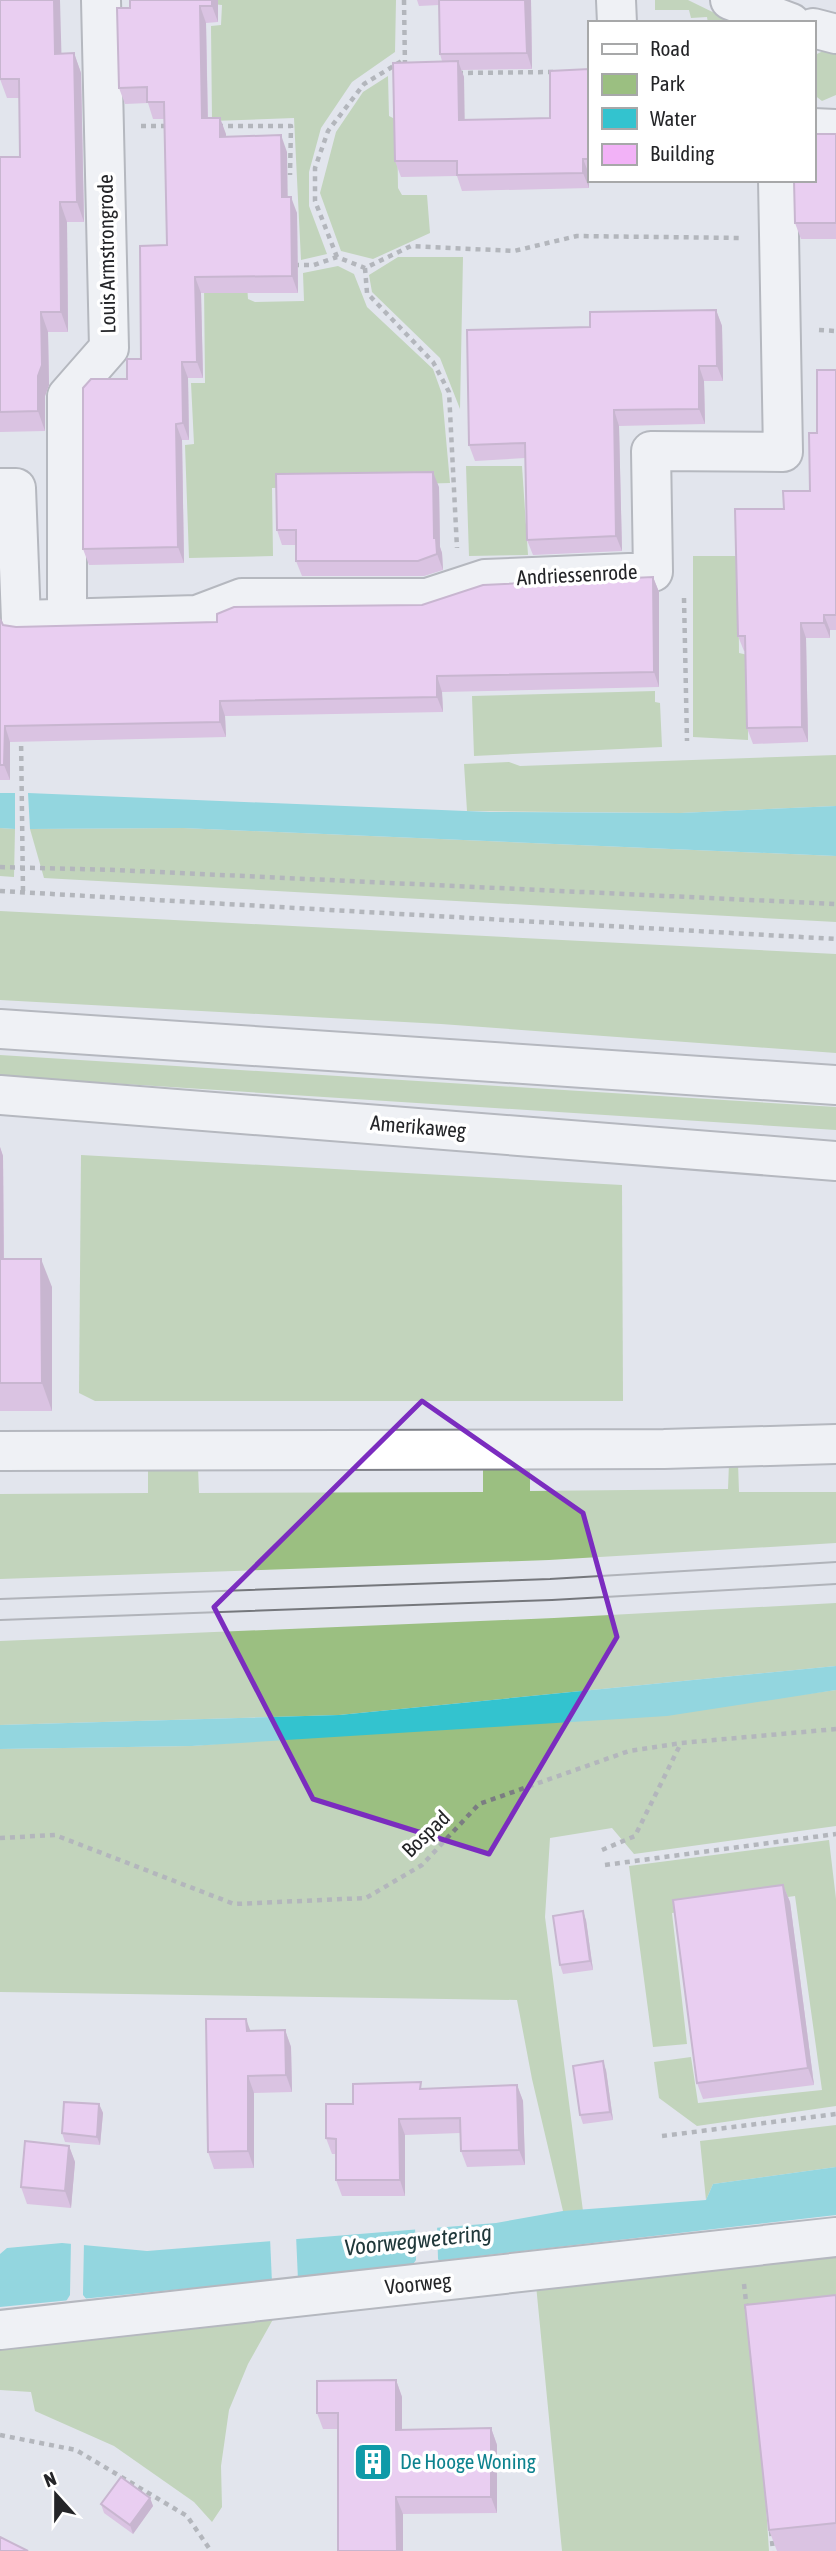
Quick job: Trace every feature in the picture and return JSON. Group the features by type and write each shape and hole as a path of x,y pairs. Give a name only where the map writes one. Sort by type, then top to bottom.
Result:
{"street":[{"name":"Louis Armstrongrode","path":"67,618 66,396 110,348 102,0"},
{"path":"616,0 617,21"},
{"path":"730,0 791,19"},
{"path":"815,27 836,34"},
{"path":"815,128 836,129"},
{"name":"Andriessenrode","path":"0,488 16,488 20,620 197,615 242,598 426,598 485,579 653,572 651,451 783,452 779,182"},
{"path":"0,1029 836,1085"},
{"name":"Amerikaweg","path":"0,1095 836,1161"},
{"path":"0,1451 664,1449 836,1444"},
{"name":"Voorweg","path":"0,2330 836,2237"}],"path":[{"path":"404,0 406,73"},
{"path":"337,257 315,201 315,168 328,131 364,84 405,59"},
{"path":"446,72 568,72"},
{"path":"104,126 184,126"},
{"path":"211,126 291,126 290,175"},
{"path":"289,265 314,265 337,257 365,268 411,246 514,251 577,236 780,239"},
{"path":"365,268 367,293 433,362 449,392 459,588"},
{"path":"653,572 683,592 687,741"},
{"path":"21,723 23,892"},
{"path":"0,867 130,870 836,904"},
{"path":"0,891 836,939"},
{"name":"Bospad","path":"0,1838 55,1835 234,1904 366,1898 422,1865 479,1804 629,1751 681,1743 836,1729"},
{"path":"602,1850 635,1836 681,1743"},
{"path":"604,1865 836,1834"},
{"path":"662,2136 836,2114"},
{"path":"0,2435 76,2450 187,2516 211,2551"},
{"path":"770,2525 773,2551"}],"highlighted area":[{"path":"422,1401 583,1513 617,1637 489,1854 313,1799 214,1607"}],"green space":[{"path":"211,0 396,0 395,52 352,82 321,128 309,172 309,206 327,254 301,260 294,118 212,121 211,26 221,25 222,5 212,4"},
{"path":"655,0 688,0 731,21 708,21 707,17 691,18 689,10 655,10"},
{"path":"825,50 836,53 836,95 822,101 815,96 815,55"},
{"path":"388,76 389,116 397,120 398,188 402,195 427,195 430,233 373,259 341,251 320,193 336,132 363,92"},
{"path":"398,257 463,257 460,409 440,358 372,292 369,275"},
{"path":"338,266 354,274 367,307 433,369 442,394 450,483 272,488 273,556 189,558 185,445 194,444 191,383 205,383 204,284 247,285 248,299 255,302 304,301 303,273"},
{"path":"466,466 522,466 528,555 469,556"},
{"path":"693,556 738,556 739,653 748,655 748,740 693,737"},
{"path":"655,691 655,702 660,703 662,747 474,756 472,696"},
{"path":"836,755 836,806 680,813 467,811 464,764 509,762 520,766"},
{"path":"0,828 15,829 14,877 0,876"},
{"path":"183,828 836,856 836,922 44,878 30,829"},
{"path":"0,911 836,954 836,1053 441,1024 0,1000"},
{"path":"0,1055 836,1107 836,1130 0,1076"},
{"path":"81,1155 622,1185 623,1401 95,1401 79,1393"},
{"path":"729,1463 738,1463 739,1492 836,1492 836,1543 549,1560 0,1579 0,1494 148,1493 148,1467 198,1467 199,1493 483,1492 483,1465 530,1465 530,1491 728,1489"},
{"path":"836,1603 836,1666 339,1715 0,1725 0,1641 554,1618"},
{"path":"836,1690 836,1826 634,1854 612,1828 550,1838 545,1917 583,2211 563,2211 532,2079 517,2000 0,1992 0,1749 192,1746 792,1696"},
{"path":"829,1840 836,1899 836,2106 697,2126 659,2098 654,2062 691,2057 698,2103 822,2090 795,1896 672,1913 687,2044 653,2047 629,1866"},
{"path":"836,2125 836,2167 713,2184 706,2200 700,2141"},
{"path":"836,2249 836,2316 754,2324 769,2551 562,2551 536,2285"},
{"path":"276,2314 248,2364 229,2410 221,2466 222,2507 212,2522 194,2502 114,2446 35,2411 31,2392 0,2390 0,2345"}],"water":[{"path":"0,793 15,793 15,829 0,828"},
{"path":"28,793 490,812 680,813 836,806 836,856 183,828 30,829"},
{"path":"836,1666 836,1690 667,1716 192,1746 0,1749 0,1725 339,1715"},
{"name":"Voorwegwetering","path":"836,2167 836,2215 264,2281 0,2307 0,2254 7,2248 62,2243 147,2251 496,2223 563,2211 706,2200 713,2184"}],"pier":[{"path":"437,2224 438,2259 441,2264 411,2267 416,2260 415,2226"},
{"path":"296,2235 298,2280 272,2283 270,2237"},
{"path":"71,2240 84,2241 83,2295 88,2301 65,2303 70,2295"}],"building":[{"path":"0,0 54,0 55,54 74,53 77,202 60,202 61,312 41,312 42,365 38,376 38,411 0,412 0,157 20,157 19,79 0,79"},
{"path":"130,0 212,0 212,6 200,6 202,118 220,118 220,137 281,135 282,197 291,197 292,276 195,277 197,362 182,362 183,423 176,424 178,547 83,549 83,388 91,379 127,379 127,359 141,359 140,246 167,245 164,102 147,102 147,87 119,88 117,8 130,8"},
{"path":"439,0 525,0 527,53 440,54"},
{"path":"458,61 459,120 550,118 550,71 588,69 588,159 583,159 583,173 457,175 457,161 395,161 393,63"},
{"path":"815,134 836,134 836,223 795,223 794,182 815,182"},
{"path":"716,310 717,366 699,366 699,409 614,410 616,536 527,540 525,443 469,445 467,330 590,327 590,312"},
{"path":"817,370 836,370 836,615 824,615 824,623 801,623 802,727 747,728 745,636 738,636 735,509 784,509 783,491 810,491 809,433 817,433"},
{"path":"433,472 434,538 437,554 418,561 296,561 296,530 277,530 276,474"},
{"path":"653,577 654,672 437,676 437,697 220,701 220,722 5,726 4,765 0,765 0,619 3,625 16,627 217,622 217,614 234,607 422,605 483,585"},
{"path":"0,1259 41,1259 42,1383 0,1383"},
{"path":"783,1885 808,2068 697,2083 673,1900"},
{"path":"583,1911 590,1961 560,1965 553,1916"},
{"path":"206,2019 246,2019 247,2031 285,2030 286,2075 248,2076 248,2151 208,2152"},
{"path":"603,2061 610,2112 580,2115 573,2066"},
{"path":"421,2082 420,2089 517,2085 519,2150 461,2151 460,2118 399,2119 400,2180 336,2180 336,2139 326,2138 326,2104 353,2104 353,2084"},
{"path":"64,2102 99,2104 97,2137 62,2133"},
{"path":"25,2141 69,2146 65,2191 21,2187"},
{"path":"836,2295 836,2523 769,2530 745,2305"},
{"path":"396,2380 396,2430 491,2428 491,2497 396,2497 397,2551 338,2551 338,2413 317,2413 317,2381"},
{"path":"121,2477 150,2498 130,2525 101,2504"},
{"path":"0,2537 28,2551 0,2551"}],"tram line":[{"path":"0,1599 550,1579 836,1562"},
{"path":"0,1620 552,1600 836,1584"}],"place":[{"name":"De Hooge Woning","path":"373,2462"}]}
